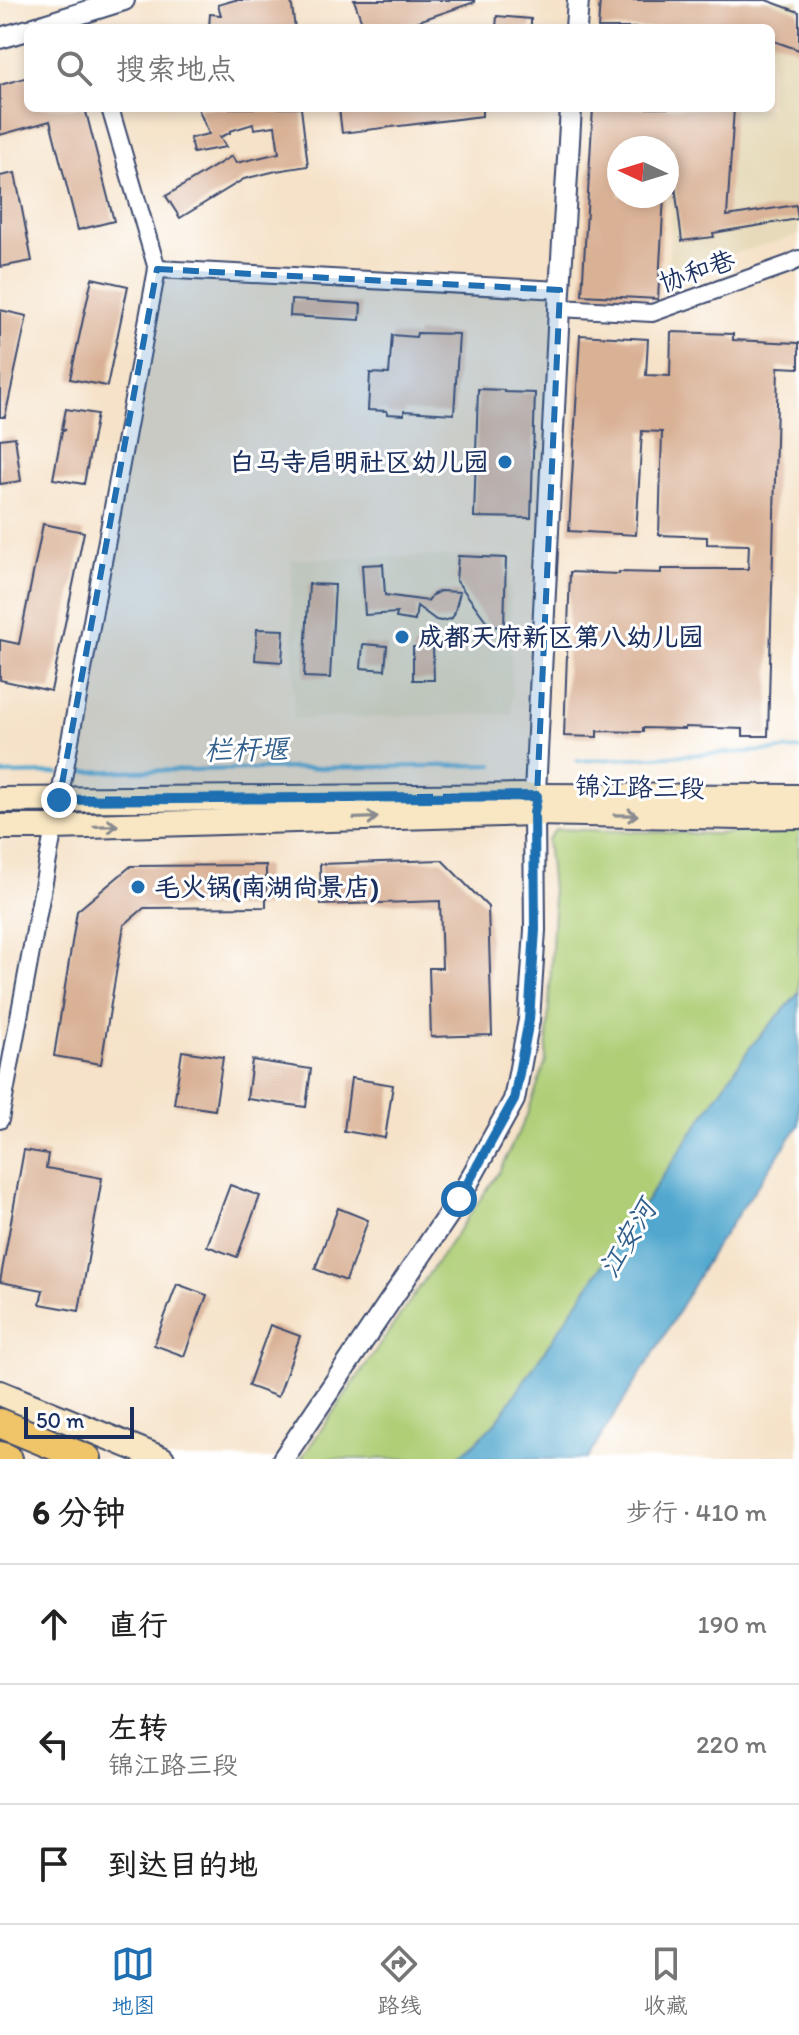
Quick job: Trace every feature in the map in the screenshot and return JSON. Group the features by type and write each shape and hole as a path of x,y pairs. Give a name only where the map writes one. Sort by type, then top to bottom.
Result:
{"highway":[{"path":"0,1423 87,1459"},
{"path":"0,1456 8,1459"}],"main road":[{"name":"锦江路三段","path":"0,800 62,781 799,816"},
{"name":"锦江路三段","path":"0,827 536,804 799,797"},
{"path":"0,1393 162,1459"}],"street":[{"path":"64,24 84,21 124,0"},
{"path":"576,24 578,0"},
{"path":"0,38 24,31"},
{"path":"0,1120 157,269 111,112"},
{"path":"283,1459 459,1199 514,1100 529,1020 535,930 536,804 571,112"},
{"name":"协和巷","path":"157,269 559,299 652,313 799,259"}],"highlighted area":[{"path":"157,269 560,290 537,796 59,800"}],"shaded area":[{"path":"684,0 799,0 799,235 668,272 672,208 679,208 678,112 775,112 775,24 759,24"},
{"name":"成都天府新区第八幼儿园","path":"510,555 512,714 294,719 291,559"}],"green space":[{"path":"556,829 713,834 799,829 799,993 751,1046 497,1421 476,1442 455,1459 301,1459 499,1172 527,1115 546,1061 554,910 547,840"}],"water":[{"name":"江安河","path":"799,993 799,1125 712,1252 660,1343 587,1459 455,1459 497,1421 751,1046"}],"building":[{"path":"235,0 291,0 294,24 209,24 210,14 221,15 218,5"},
{"path":"354,0 475,2 410,24 363,24"},
{"path":"600,0 766,0 799,12 799,50 775,41 775,24 598,24"},
{"path":"497,16 531,19 531,24 496,24"},
{"path":"24,78 24,112 86,112 114,221 78,230 50,121 0,135 0,85"},
{"path":"200,112 301,112 308,166 244,179 180,218 166,196 232,156 236,163 279,153 275,126 254,129 253,124 230,131 220,137 226,147 193,153 190,138 209,134"},
{"path":"339,112 482,112 482,116 342,133"},
{"path":"593,112 734,112 727,216 796,205 798,219 682,241 678,208 679,136 607,136 607,208 663,208 658,299 582,295"},
{"path":"15,173 32,261 0,267 0,176"},
{"path":"92,278 128,286 107,386 70,379"},
{"path":"291,300 361,304 360,320 290,316"},
{"path":"0,310 27,316 5,417 0,417"},
{"path":"671,332 733,334 733,340 799,343 799,368 778,367 768,736 743,736 743,729 685,727 643,728 643,732 597,731 597,737 564,736 570,572 619,574 661,573 661,569 748,569 749,545 707,544 707,537 659,535 662,432 642,431 636,535 569,531 580,335 648,339 646,375 670,376"},
{"path":"417,333 459,334 454,414 404,411 404,415 368,410 370,373 389,374 392,335 416,337"},
{"name":"白马寺启明社区幼儿园","path":"478,389 535,393 531,518 474,517"},
{"path":"66,409 97,414 84,484 53,479 62,431 66,430 62,429"},
{"path":"15,437 21,481 0,484 0,439"},
{"path":"43,524 84,532 51,691 0,680 0,640 19,644"},
{"path":"458,556 506,558 504,627 490,626 456,580"},
{"path":"383,564 385,595 428,601 440,591 460,592 451,619 436,620 417,606 415,621 396,618 397,613 365,615 362,565"},
{"path":"309,584 335,585 330,678 304,677"},
{"path":"257,629 284,630 282,662 255,660"},
{"path":"363,644 387,646 385,670 361,668"},
{"path":"413,647 433,647 434,680 413,680"},
{"path":"442,860 488,907 492,1035 431,1037 429,968 442,968 440,901 321,905 320,864"},
{"path":"266,865 266,907 144,908 124,925 101,1064 54,1056 77,911 131,866"},
{"path":"182,1051 223,1057 215,1110 174,1104"},
{"path":"252,1060 311,1069 306,1107 247,1099"},
{"path":"351,1078 393,1085 385,1138 344,1131"},
{"path":"24,1150 48,1154 46,1168 102,1178 79,1311 40,1304 43,1290 0,1282"},
{"path":"230,1185 260,1196 237,1257 207,1246"},
{"path":"338,1208 368,1220 346,1281 315,1269"},
{"path":"177,1284 207,1295 184,1356 154,1345"},
{"path":"270,1325 300,1336 278,1397 248,1386"}],"waterway":[{"name":"栏杆堰","path":"577,761 799,749"},
{"name":"栏杆堰","path":"70,772 493,765"},
{"name":"栏杆堰","path":"0,774 58,773"}],"place":[{"name":"白马寺启明社区幼儿园","path":"505,462"},
{"name":"成都天府新区第八幼儿园","path":"402,637"},
{"name":"毛火锅(南湖尚景店)","path":"138,887"}],"route":[{"path":"59,800 537,796 534,813 535,930 529,1020 514,1100 459,1199"}]}
